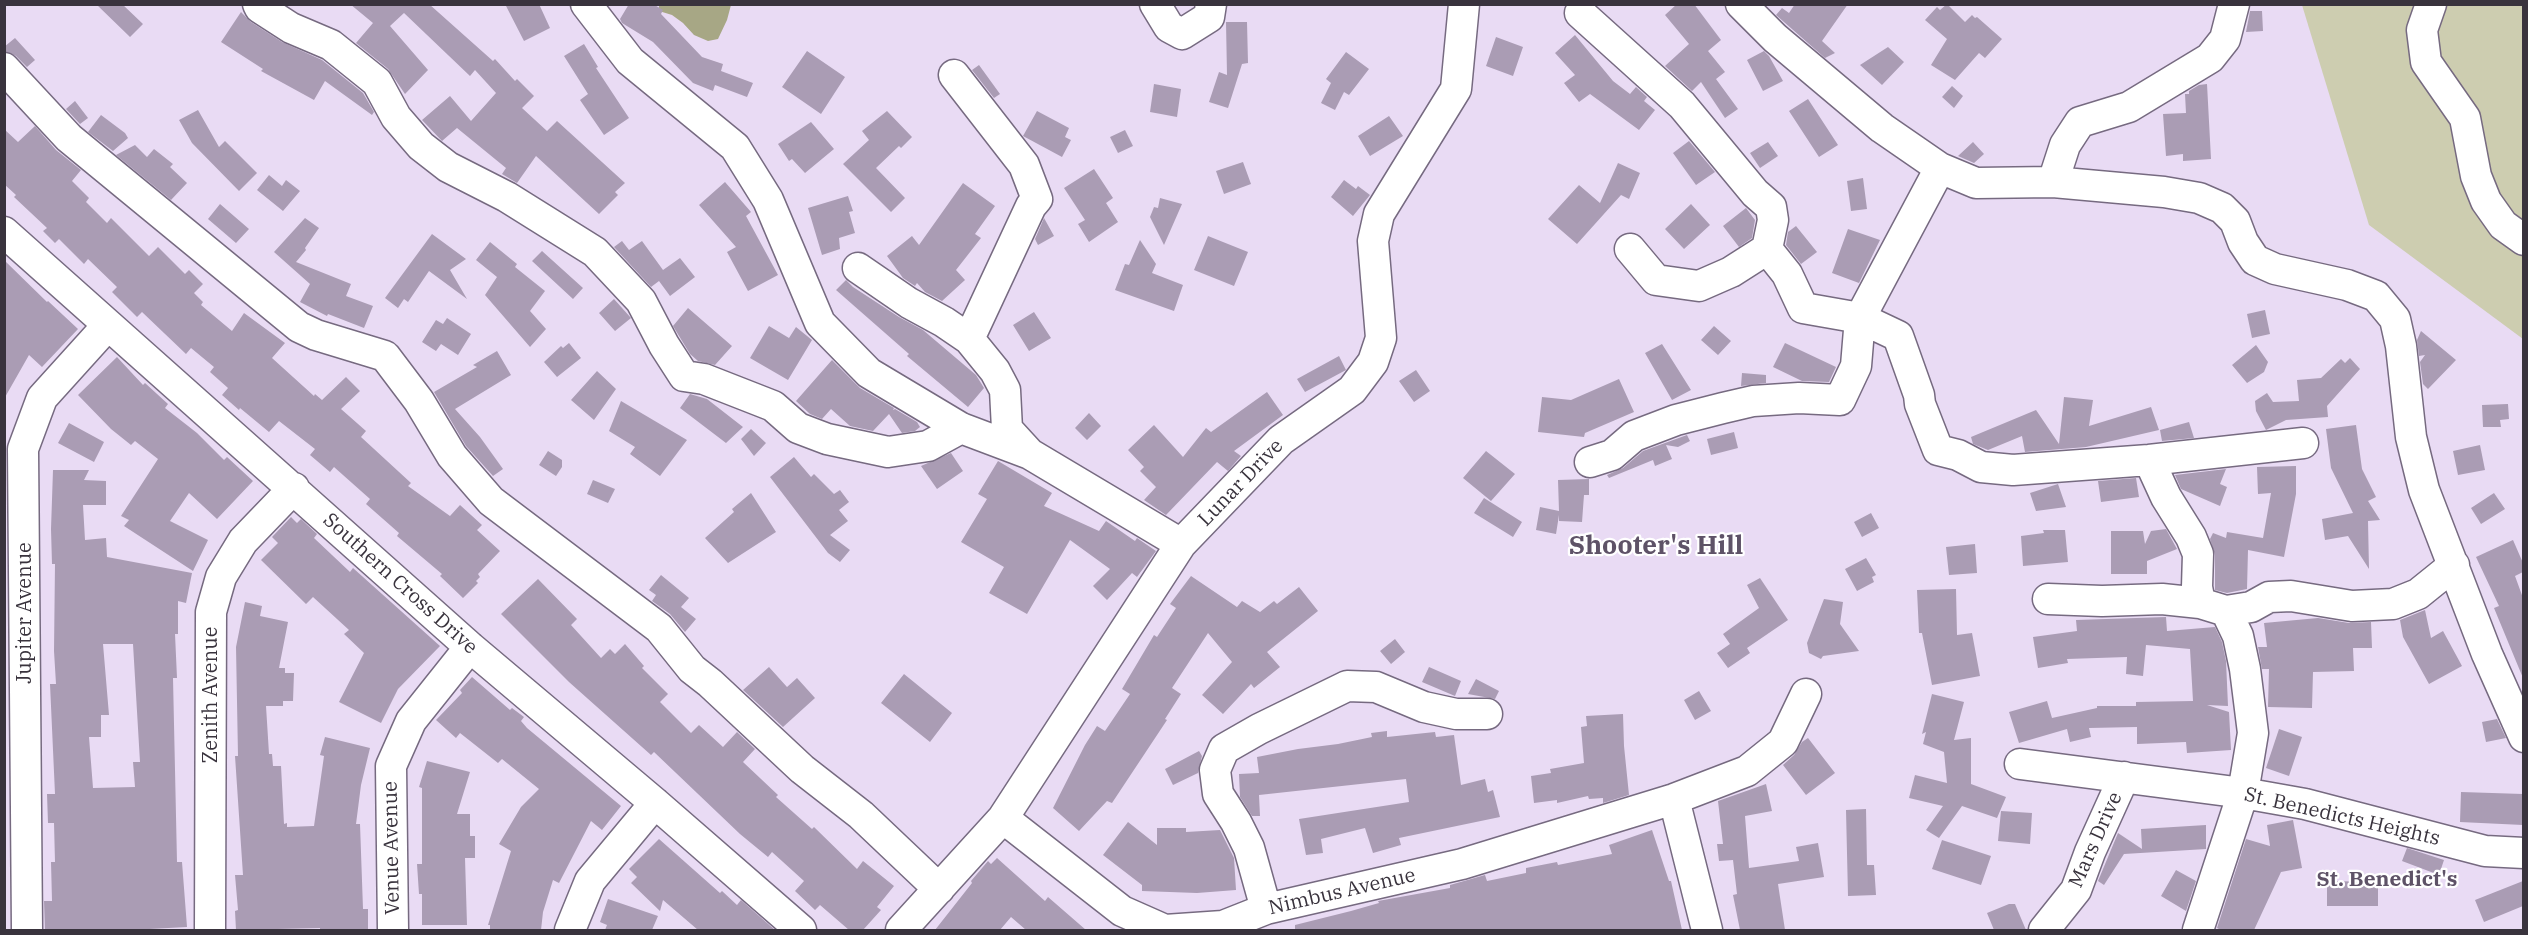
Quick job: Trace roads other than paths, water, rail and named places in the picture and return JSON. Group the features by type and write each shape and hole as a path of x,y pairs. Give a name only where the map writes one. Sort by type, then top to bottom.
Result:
{"street":[{"path":"258,4 260,8 291,28 331,45 378,82 396,117 421,146 448,167 507,196 595,252 641,302 684,376 704,379 773,406 798,428 827,439 888,452 928,446 961,428"},
{"path":"586,4 630,61 735,147 768,200 820,323 869,373 961,428 1030,454 1181,544"},
{"path":"1155,4 1169,27 1182,34 1209,18 1211,4"},
{"name":"Lunar Drive","path":"901,930 1003,818 1181,544 1281,440 1352,390 1373,362 1381,338 1372,241 1379,214 1456,89 1464,4"},
{"path":"1741,4 1775,38 1882,128 1940,168 1976,183 2053,182 2164,192 2199,198 2222,208 2235,221 2243,242 2255,260 2276,269 2347,285 2376,296 2395,319 2401,346 2411,437 2424,490 2487,654 2523,737"},
{"path":"2053,182 2065,145 2080,122 2129,107 2210,58 2225,39 2234,4"},
{"path":"2431,4 2422,30 2426,62 2465,118 2476,176 2486,201 2503,225 2523,240"},
{"path":"1580,13 1682,105 1755,193 1771,207 1773,220 1767,249 1731,272 1699,286 1656,280 1630,249"},
{"path":"4,68 69,138 299,327 316,335 385,356 418,401 452,456 491,501 659,628 692,669 710,682 802,769 861,815 939,889"},
{"path":"954,75 1024,165 1038,200 1031,206 969,339"},
{"path":"1590,462 1612,455 1634,436 1676,420 1723,408 1753,401 1799,398 1839,400 1856,366 1860,318 1940,168"},
{"name":"Southern Cross Drive","path":"4,232 470,647 801,930"},
{"path":"1767,249 1787,274 1803,308 1860,318 1898,336 1938,450 1958,455 1981,467 2013,470 2149,460 2302,442"},
{"path":"858,268 909,303 969,339 995,371 1005,390 1007,429 1030,454"},
{"name":"Jupiter Avenue","path":"27,930 23,449 42,398 108,325"},
{"path":"2149,460 2166,497 2191,537 2198,554 2197,587 2238,636 2246,669 2253,734 2243,793 2198,930"},
{"name":"Zenith Avenue","path":"210,930 211,612 221,577 243,541 294,488"},
{"path":"2048,599 2102,601 2162,599 2213,607 2251,607 2269,597 2291,597 2352,606 2393,604 2418,594 2454,565"},
{"name":"Venue Avenue","path":"393,930 391,766 411,721 470,647"},
{"path":"1266,909 1249,848 1218,794 1215,770 1224,749 1259,729 1347,686 1376,687 1424,707 1456,714 1487,714"},
{"name":"Nimbus Avenue","path":"1003,818 1122,911 1166,930 1223,926 1266,909 1462,864 1674,799 1747,771 1783,742 1806,694"},
{"name":"St. Benedicts Heights","path":"2020,764 2243,793 2305,804 2485,851 2523,853"},
{"name":"Mars Drive","path":"2044,930 2076,890 2090,852 2124,777"},
{"path":"1674,799 1707,930"},
{"path":"570,930 590,880 655,803"}],"district":[{"name":"Shooter's Hill","path":"1656,546"},
{"name":"St. Benedict's","path":"2387,880"}]}
